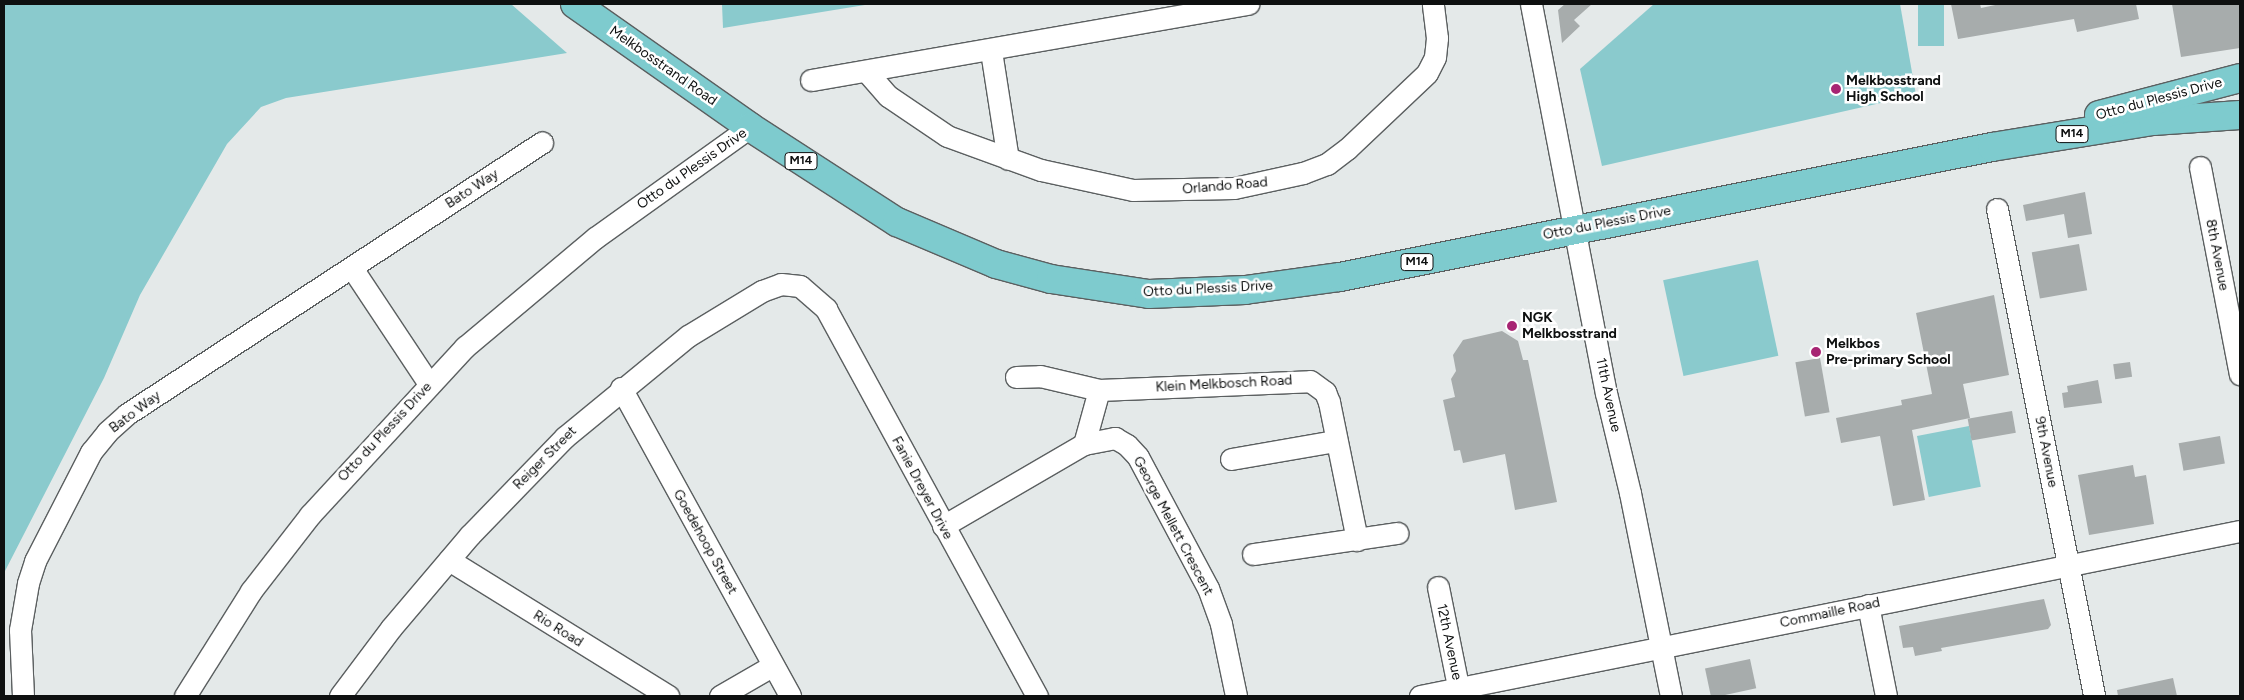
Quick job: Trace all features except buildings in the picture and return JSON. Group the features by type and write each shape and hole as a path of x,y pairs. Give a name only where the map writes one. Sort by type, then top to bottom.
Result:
{"main road":[{"name":"Melkbosstrand Road","path":"575,4 750,128"},
{"name":"Otto du Plessis Drive","path":"1992,146 2240,78"},
{"name":"Otto du Plessis Drive","path":"750,128 851,195 944,244 996,264 1051,279 1149,294 1245,290 1340,278 1574,229 1992,146 2153,121 2240,116"}],"street":[{"path":"811,80 991,51 1248,4"},
{"name":"Orlando Road","path":"866,72 888,96 947,136 1008,159 1099,184 1156,191 1234,188 1303,173 1327,164 1348,149 1427,73 1435,57 1437,38 1433,4"},
{"name":"11th Avenue","path":"1531,4 1574,229 1671,696"},
{"path":"991,51 1008,159"},
{"name":"Otto du Plessis Drive","path":"184,696 251,591 310,515 465,347 595,238 750,128"},
{"name":"Bato Way","path":"23,696 20,630 28,583 35,561 90,452 127,414 542,142"},
{"name":"8th Avenue","path":"2200,167 2240,374"},
{"name":"9th Avenue","path":"1997,209 2094,696"},
{"path":"352,268 429,384"},
{"name":"Reiger Street","path":"340,696 391,628 449,560 564,437 621,388 688,336 762,291 781,284 800,286"},
{"name":"Fanie Dreyer Drive","path":"800,286 826,309 1037,696"},
{"name":"Klein Melkbosch Road","path":"1016,377 1040,376 1099,390 1310,381 1325,392 1329,402 1357,540"},
{"name":"Goedehoop Street","path":"621,388 790,696"},
{"path":"1084,444 1099,390"},
{"name":"George Mellett Crescent","path":"943,526 1084,444 1115,438 1127,445 1138,457 1208,588 1221,624 1236,696"},
{"path":"1231,458 1336,441"},
{"name":"Commaille Road","path":"1420,696 1459,692 1868,605 2240,531"},
{"path":"1253,554 1397,533"},
{"name":"Rio Road","path":"449,560 668,696"},
{"name":"12th Avenue","path":"1438,587 1459,692"},
{"path":"1868,605 1886,696"},
{"path":"720,696 772,666"}],"shaded area":[{"path":"4,4 511,4 567,53 286,98 261,107 227,144 140,295 104,378 4,573"},
{"path":"722,4 871,4 723,28"},
{"path":"1654,4 1900,4 1916,95 1602,166 1580,69"},
{"path":"1918,4 1944,4 1944,46 1918,46"},
{"path":"1758,260 1778,356 1683,376 1663,280"},
{"path":"1969,426 1981,487 1929,497 1917,436"}],"place":[{"name":"Melkbosstrand High School","path":"1836,89"},
{"name":"NGK Melkbosstrand","path":"1512,326"},
{"name":"Melkbos Pre-primary School","path":"1816,352"}]}
